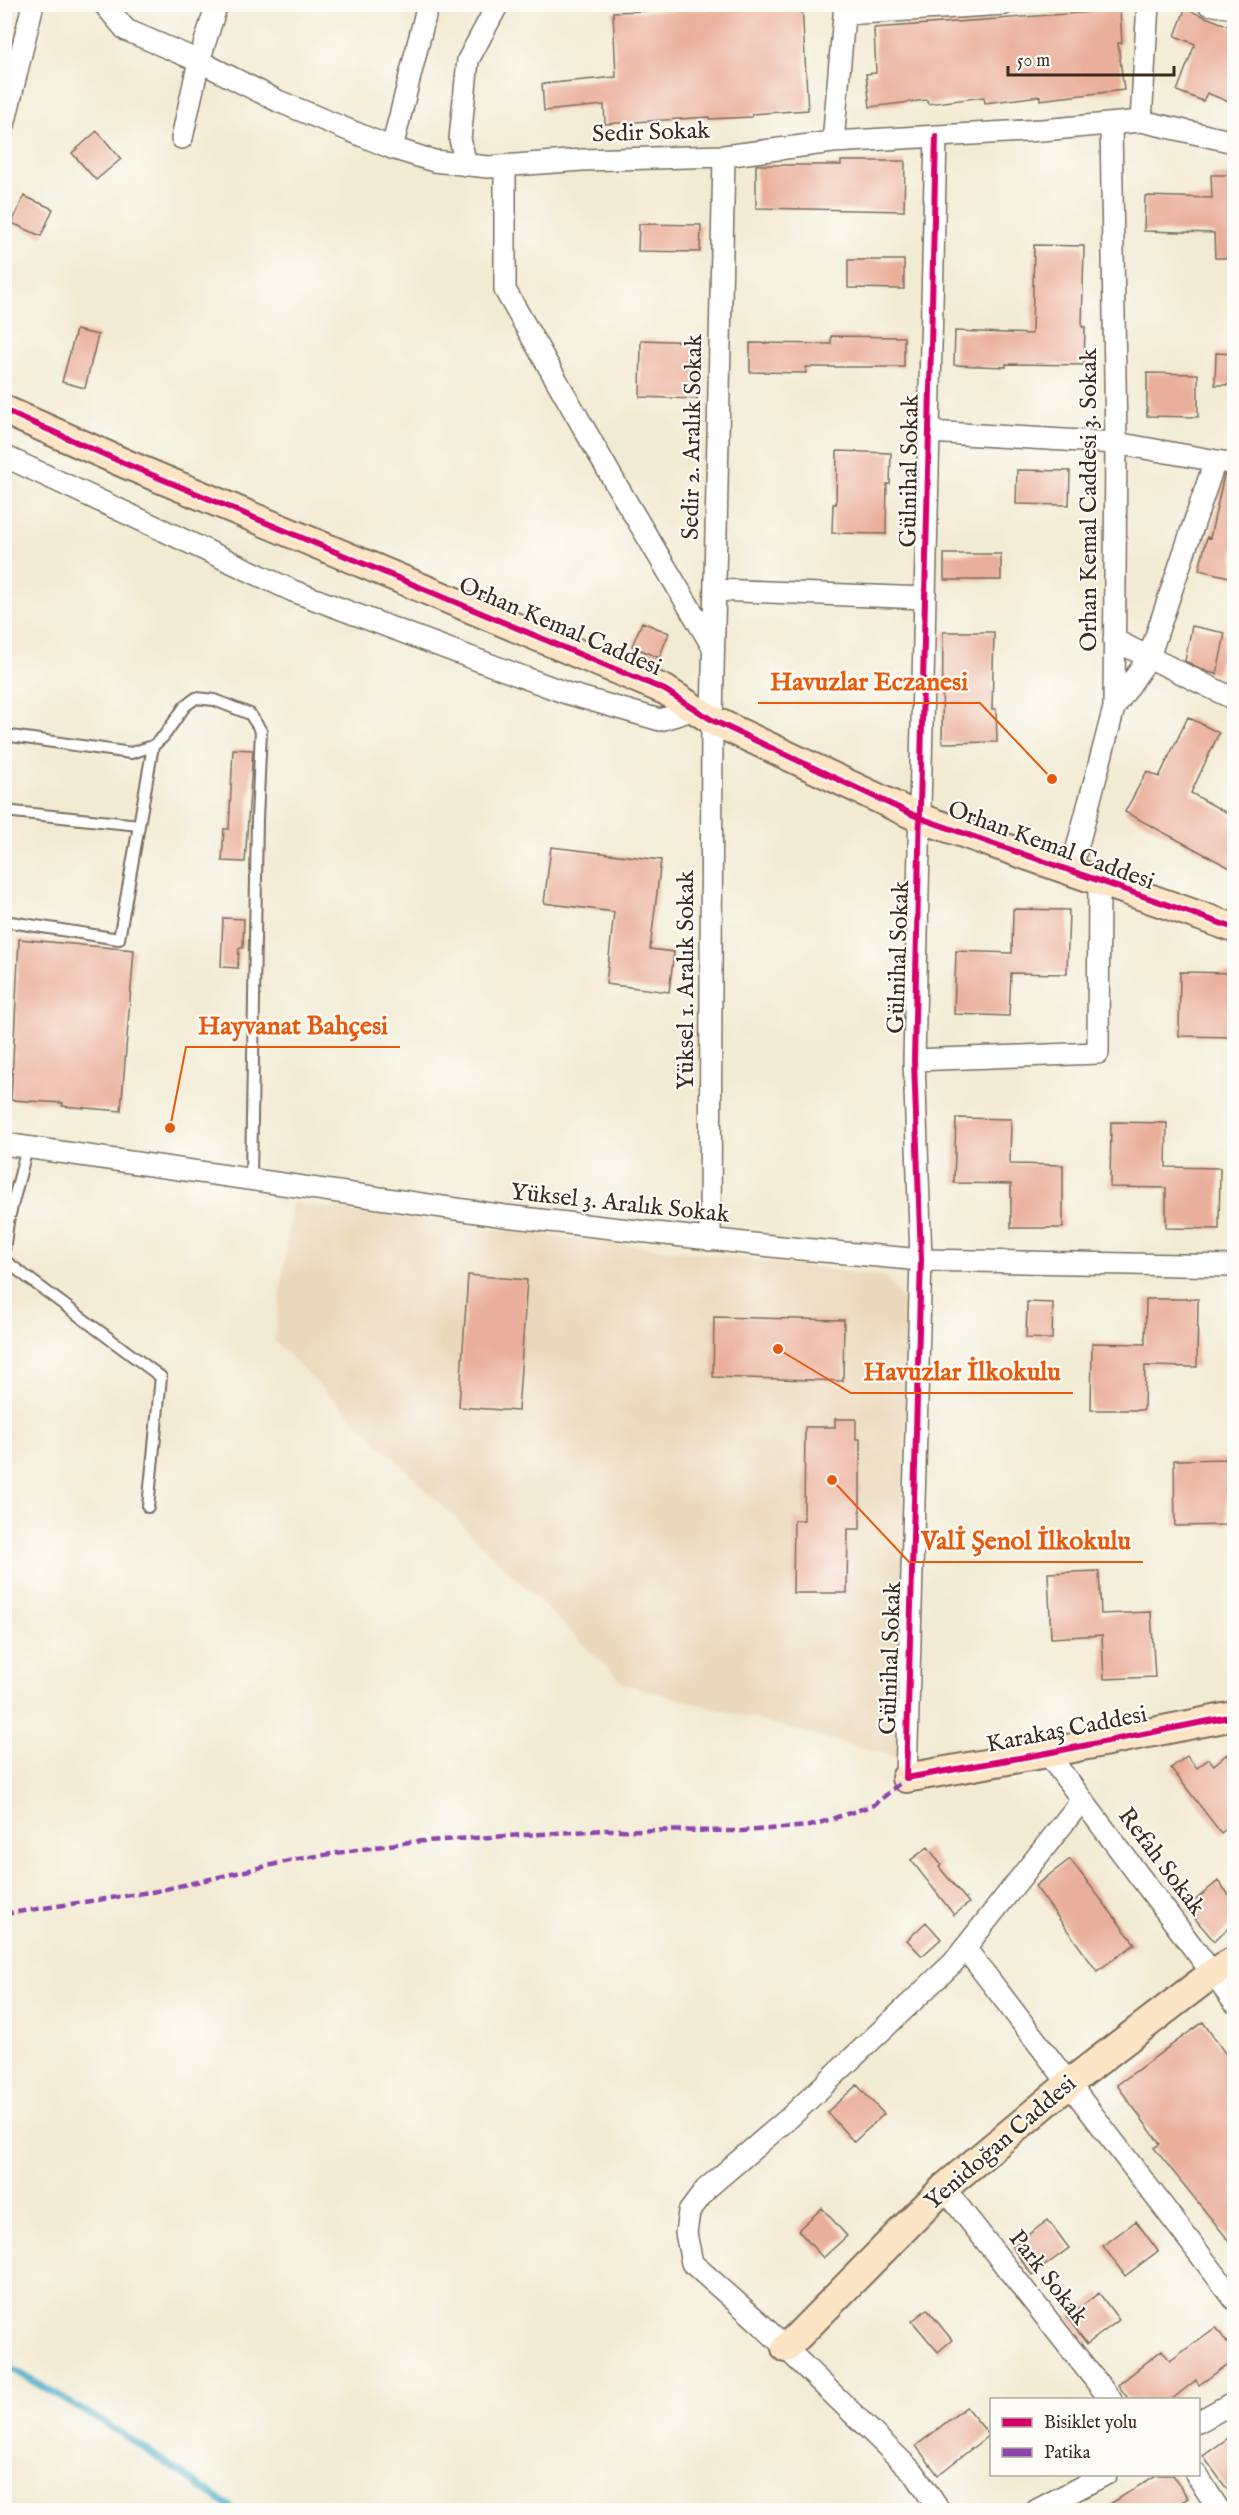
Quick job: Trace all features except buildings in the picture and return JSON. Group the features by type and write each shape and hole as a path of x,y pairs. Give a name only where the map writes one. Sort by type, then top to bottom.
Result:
{"street":[{"path":"4,125 33,4"},
{"name":"Sedir Sokak","path":"104,4 126,30 199,61 278,101 392,148 434,161 466,165 488,167 582,160 724,156 833,142 1141,121 1234,142"},
{"path":"182,138 199,61 217,4"},
{"path":"392,148 428,4"},
{"path":"466,165 460,139 468,60 498,4"},
{"path":"833,142 844,9 1004,4"},
{"path":"1141,121 1148,4"},
{"path":"1208,4 1234,8"},
{"name":"Orhan Kemal Caddesi 3. Sokak","path":"1071,871 1114,708 1116,443 1111,124"},
{"name":"Gülnihal Sokak","path":"906,1778 921,1260 914,1060 936,136"},
{"name":"Sedir 2. Aralık Sokak","path":"704,715 713,648 724,156"},
{"path":"505,166 506,290 614,482 713,648"},
{"name":"Orhan Kemal Caddesi","path":"4,410 126,464 665,690 704,715 920,818 1099,883 1234,928"},
{"path":"929,432 1116,443 1225,463 1149,657 1114,708"},
{"path":"4,456 293,591 566,693 660,720 704,715"},
{"path":"715,590 925,598"},
{"path":"1114,640 1234,699"},
{"name":"Yüksel 1. Aralık Sokak","path":"704,715 710,1240"},
{"path":"914,1060 1098,1053 1099,883"},
{"name":"Yüksel 3. Aralık Sokak","path":"4,1144 505,1216 710,1240 921,1260 1234,1266"},
{"name":"Karakaş Caddesi","path":"906,1778 1234,1716"},
{"name":"Refah Sokak","path":"1047,1753 1082,1800 1224,1967 1234,2002"},
{"path":"939,2511 915,2474 786,2348 692,2263 686,2233 689,2212 706,2189 789,2118 953,1963 1082,1800"},
{"path":"965,1948 1234,2299"},
{"name":"Yenidoğan Caddesi","path":"786,2348 944,2188 1070,2083 1224,1967"},
{"name":"Park Sokak","path":"944,2188 1109,2398"},
{"path":"1200,2421 1234,2402"},
{"path":"1036,2511 1104,2476"},
{"path":"1197,2476 1219,2511"}],"lane":[{"path":"4,735 131,753 153,746 164,736 185,706 196,698 214,700 244,711 249,714 261,731 257,819 251,1178"},
{"path":"4,921 119,939 153,746"},
{"path":"4,812 139,825"},
{"path":"4,1250 6,1222 27,1148"},
{"path":"4,1260 161,1377 148,1507"}],"shaded area":[{"path":"292,1203 887,1277 907,1307 900,1758 624,1684 274,1341"}],"waterway":[{"path":"4,2364 123,2434 235,2510"}],"marked path":[{"path":"4,1914 157,1891 298,1859 409,1842 606,1830 742,1831 810,1826 874,1805 906,1778"}],"cycle path":[{"path":"936,136 914,1060 921,1260 906,1778 1234,1716"},
{"path":"4,410 126,464 665,690 712,720 920,818 1234,928"}],"place":[{"name":"Havuzlar Eczanesi","path":"1052,779"},
{"name":"Hayvanat Bahçesi","path":"170,1128"},
{"name":"Havuzlar İlkokulu","path":"778,1349"},
{"name":"Valİ Şenol İlkokulu","path":"832,1480"}]}
